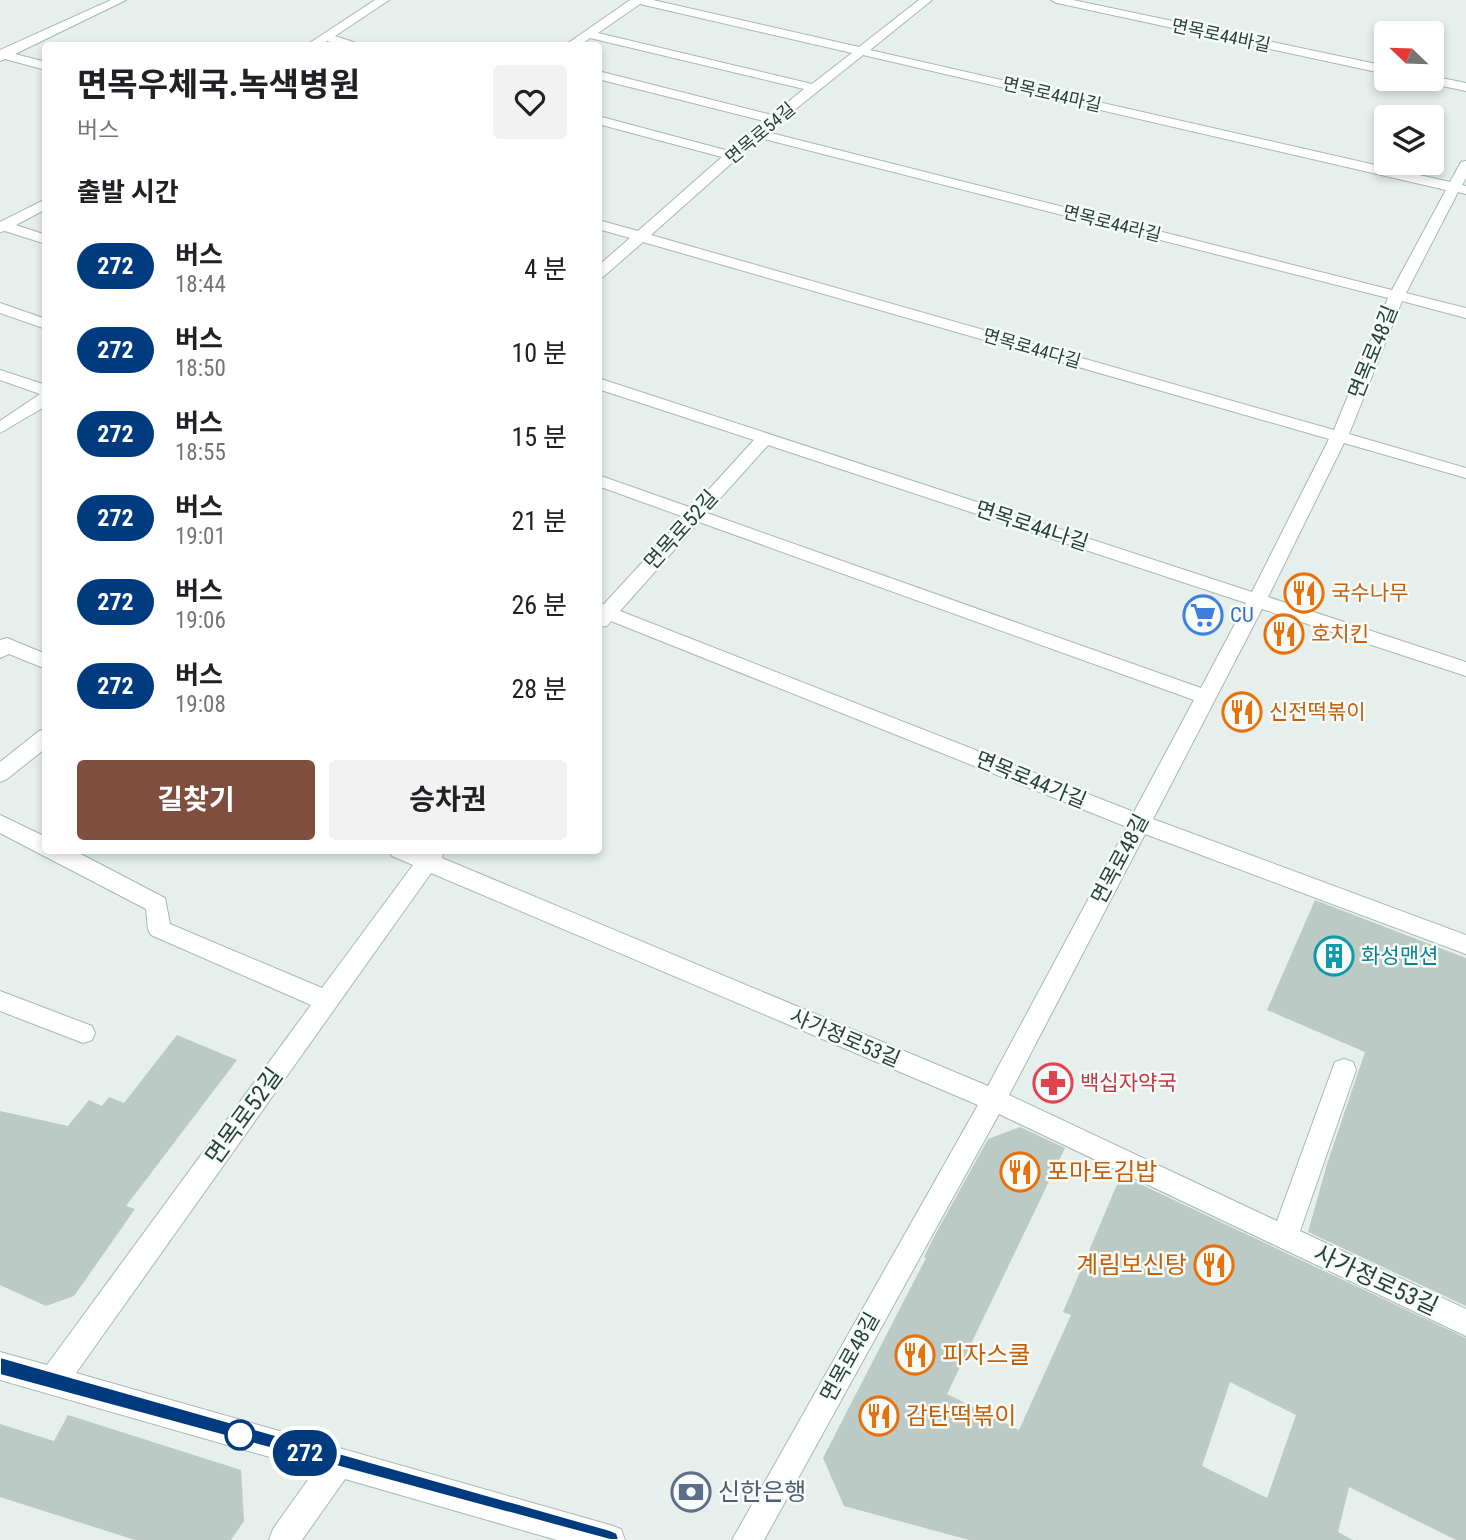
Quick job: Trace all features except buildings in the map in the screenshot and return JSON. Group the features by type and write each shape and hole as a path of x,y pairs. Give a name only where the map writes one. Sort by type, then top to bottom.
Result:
{"street":[{"path":"1,55 120,0"},
{"path":"318,42 383,0"},
{"path":"576,42 638,0"},
{"name":"면목로44마길","path":"638,0 1460,188"},
{"name":"면목로54길","path":"602,271 757,134 926,0"},
{"name":"면목로44바길","path":"1057,0 1374,67"},
{"path":"588,34 814,88"},
{"path":"326,37 344,42"},
{"path":"1,55 42,65"},
{"path":"602,76 775,120"},
{"path":"1444,82 1466,87"},
{"path":"602,121 732,156"},
{"name":"면목로44라길","path":"757,134 1466,313"},
{"name":"면목로48길","path":"747,1540 994,1100 1257,600 1339,436 1397,295 1460,188 1466,164"},
{"path":"2,227 42,205"},
{"name":"면목로44다길","path":"602,225 1466,473"},
{"path":"2,227 42,239"},
{"path":"0,308 42,323"},
{"path":"0,375 42,390"},
{"name":"면목로44나길","path":"602,384 1466,669"},
{"path":"0,428 42,401"},
{"name":"면목로52길","path":"602,614 765,438"},
{"path":"602,481 1206,697"},
{"name":"면목로44가길","path":"602,615 1140,823 1466,945"},
{"path":"0,651 7,645 42,660"},
{"path":"0,774 42,739"},
{"path":"0,824 42,845"},
{"path":"61,854 157,904 159,929 327,1001"},
{"name":"면목로52길","path":"53,1381 431,856"},
{"name":"사가정로53길","path":"431,856 994,1100 1466,1323"},
{"path":"0,1001 83,1033"},
{"path":"1285,1237 1344,1070"},
{"path":"0,1366 610,1540"},
{"path":"284,1540 338,1462"}],"bus line":[{"name":"272","path":"0,1366 610,1540"}],"place":[{"name":"국수나무","path":"1304,593"},
{"name":"CU","path":"1203,615"},
{"name":"호치킨","path":"1284,634"},
{"name":"신전떡볶이","path":"1242,712"},
{"name":"화성맨션","path":"1334,956"},
{"name":"백십자약국","path":"1053,1083"},
{"name":"포마토김밥","path":"1020,1172"},
{"name":"계림보신탕","path":"1214,1265"},
{"name":"피자스쿨","path":"915,1355"},
{"name":"감탄떡볶이","path":"879,1416"},
{"name":"신한은행","path":"691,1492"}]}
